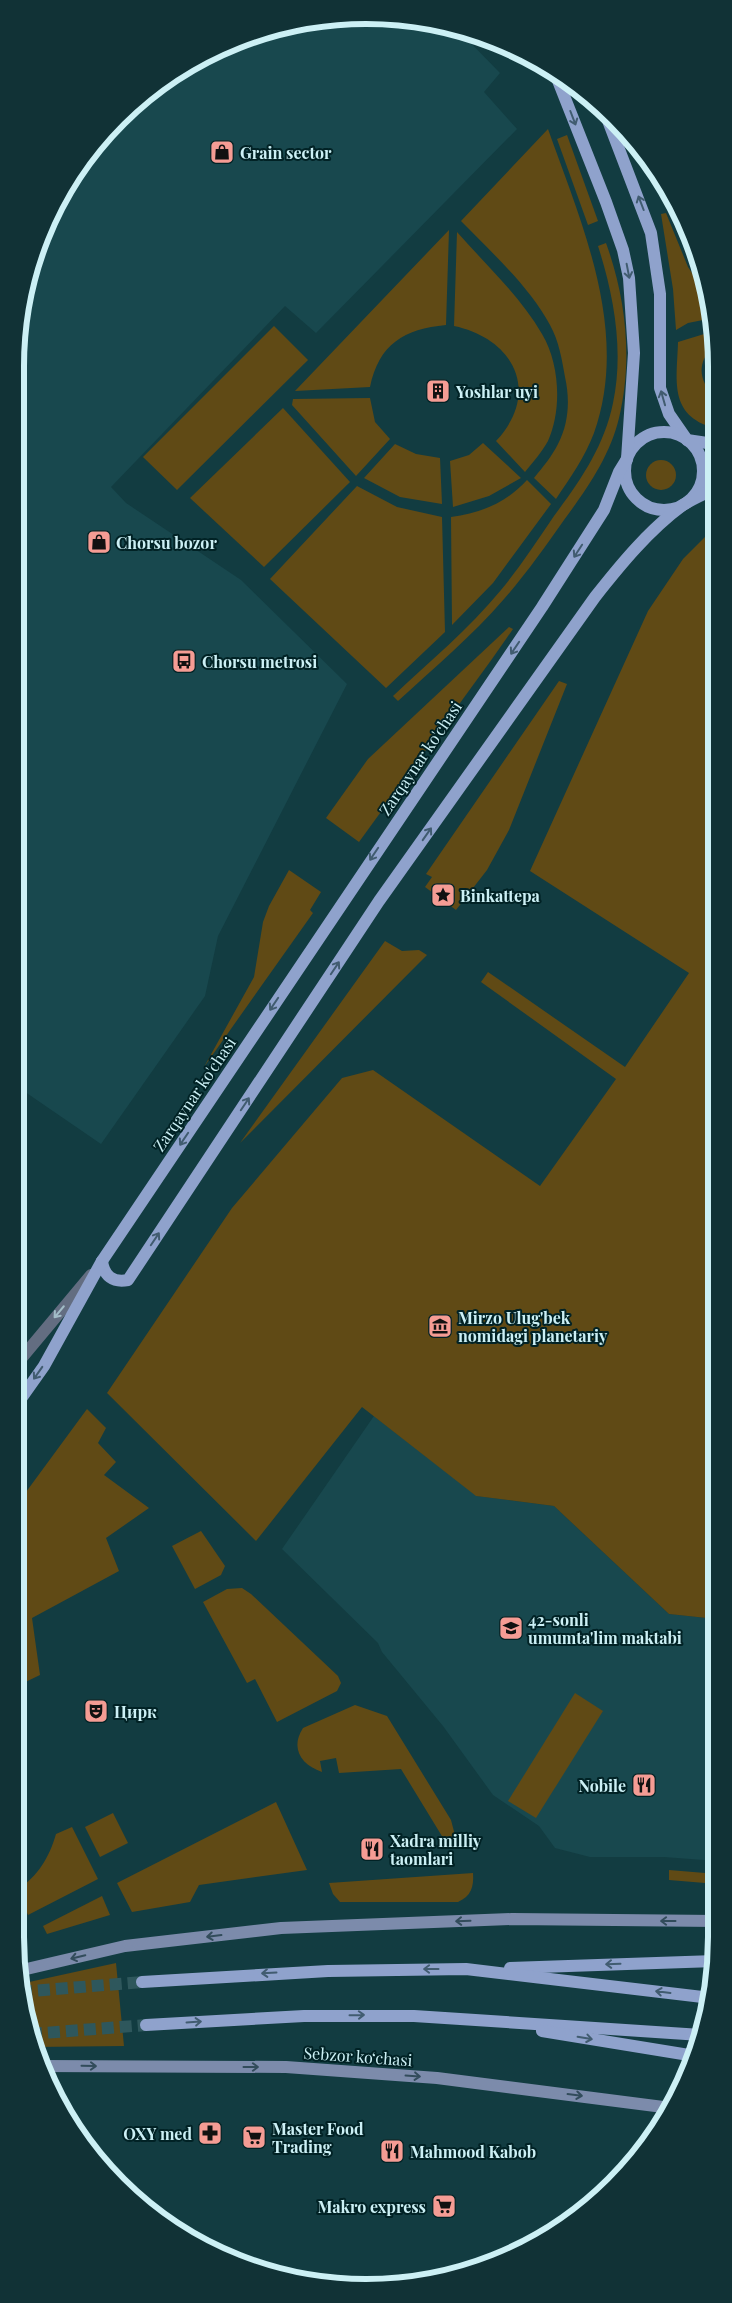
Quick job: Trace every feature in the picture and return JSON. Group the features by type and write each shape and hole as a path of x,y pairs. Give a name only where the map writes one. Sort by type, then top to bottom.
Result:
{"main road":[{"name":"Zarqaynar ko'chasi","path":"24,1394 44,1366 102,1262 542,607 604,510 619,472 627,459 634,360 634,322 629,278 623,250 609,210 560,84"},
{"path":"102,1262 104,1271 110,1278 119,1281 128,1280 379,901 589,605 635,550 698,490 703,471 699,453 687,440 666,408 660,388 660,294 650,233 610,126"},
{"path":"708,443 687,440 671,432 652,434 637,443 627,459 625,472 628,485 640,501 658,510 684,505 708,492"},
{"path":"142,1982 328,1971 466,1970 708,1961"},
{"path":"466,1970 703,1997"},
{"path":"146,2025 250,2018 358,2015 468,2019 694,2034"},
{"path":"468,2019 687,2055"}],"street":[{"path":"24,1355 102,1262"},
{"path":"25,1969 125,1946 281,1928 512,1919 708,1921"},
{"name":"Sebzor ko‘chasi","path":"49,2066 286,2067 437,2078 663,2107"}],"shaded area":[{"name":"Chorsu bozor","path":"344,24 388,24 455,35 467,39 500,73 484,92 517,129 316,333 285,306 111,487 126,503 241,580 347,684 218,936 205,996 101,1144 24,1091 24,344 35,277 59,215 81,176 94,158 140,109 176,81 195,70 215,59 256,42 277,35 321,27"},
{"path":"548,129 587,240 604,317 607,356 604,395 594,433 582,459 556,499 534,478 556,448 562,436 568,411 567,385 556,337 532,297 521,283 461,221"},
{"path":"567,135 598,221 588,225 557,139"},
{"path":"666,213 688,267 698,282 705,320 688,323 676,330 673,289 661,214"},
{"path":"449,230 446,325 418,330 396,341 380,360 370,387 295,391"},
{"path":"457,232 524,307 542,334 553,359 557,387 556,415 546,445 525,472 496,441 510,423 517,405 519,387 515,370 506,355 493,343 475,333 454,326"},
{"path":"606,243 623,307 626,352 623,396 619,418 610,446 597,472 581,496 512,590 466,639 398,701 393,696 462,632 508,581 573,490 590,463 604,434 613,403 618,364 613,304 598,246"},
{"path":"274,326 308,360 177,490 143,457"},
{"path":"707,333 708,352 702,364 702,377 708,388 708,426 699,422 689,414 682,405 678,394 678,342"},
{"path":"370,398 375,422 390,439 356,476 292,405 293,399"},
{"path":"283,408 350,482 264,567 190,498"},
{"path":"483,443 521,478 489,496 453,507 450,461 469,455"},
{"path":"395,444 416,454 440,458 442,504 400,497 364,478"},
{"path":"661,460 672,464 676,475 672,486 661,490 650,486 646,475 650,464"},
{"path":"527,480 551,504 493,583 452,625 451,517 473,513 492,506 502,501"},
{"path":"357,486 397,507 442,517 445,632 386,688 270,579"},
{"path":"708,534 708,1618 669,1614 554,1506 476,1496 362,1407 256,1541 107,1393 232,1208 342,1078 373,1070 540,1186 616,1079 481,982 488,972 625,1067 689,973 530,871 648,611 683,559"},
{"path":"509,627 513,629 359,842 326,818 368,759"},
{"path":"559,681 567,684 509,830 487,870 456,910 425,887 432,877 426,874"},
{"path":"289,870 321,892 310,910 313,913 204,1067 254,977 263,922 269,906"},
{"path":"385,941 402,951 419,950 427,955 240,1143"},
{"path":"87,1409 106,1428 98,1443 116,1462 104,1475 149,1508 106,1538 119,1571 32,1618 40,1675 24,1683 24,1495"},
{"name":"42-sonli umumta'lim maktabi","path":"374,1416 477,1496 554,1506 669,1614 708,1618 708,1860 664,1857 590,1857 555,1848 539,1826 493,1795 443,1726 382,1652 378,1643 282,1549"},
{"path":"201,1531 225,1566 221,1575 195,1589 172,1546"},
{"path":"242,1588 251,1594 338,1676 341,1683 337,1691 277,1722 255,1679 247,1683 203,1602 227,1589"},
{"path":"575,1693 603,1711 536,1818 508,1801"},
{"path":"355,1705 387,1716 451,1820 457,1843 448,1846 401,1769 339,1773 336,1758 320,1761 322,1772 308,1765 303,1760 298,1749 298,1742 303,1728"},
{"path":"276,1802 307,1870 199,1885 190,1902 132,1912 117,1883"},
{"path":"113,1813 128,1843 100,1857 85,1827"},
{"path":"72,1827 98,1879 28,1915 24,1906 24,1885 42,1866 56,1834"},
{"path":"669,1870 708,1873 708,1883 669,1880"},
{"path":"473,1873 473,1883 469,1894 458,1902 340,1902 333,1894 329,1883"},
{"path":"102,1896 110,1915 47,1934 43,1926"},
{"path":"116,1963 124,2046 42,2047 35,2026 27,1982"}],"tunnel":[{"path":"28,1991 142,1982"},
{"path":"37,2033 146,2025"}],"place":[{"name":"Grain sector","path":"222,152"},
{"name":"Yoshlar uyi","path":"438,391"},
{"name":"Chorsu bozor","path":"99,542"},
{"name":"Chorsu metrosi","path":"184,661"},
{"name":"Binkattepa","path":"443,895"},
{"name":"Mirzo Ulug'bek nomidagi planetariy","path":"440,1326"},
{"name":"42-sonli umumta'lim maktabi","path":"511,1628"},
{"name":"Цирк","path":"96,1711"},
{"name":"Nobile","path":"644,1785"},
{"name":"Xadra milliy taomlari","path":"372,1849"},
{"name":"OXY med","path":"210,2133"},
{"name":"Master Food Trading","path":"254,2137"},
{"name":"Mahmood Kabob","path":"392,2151"},
{"name":"Makro express","path":"444,2206"}]}
